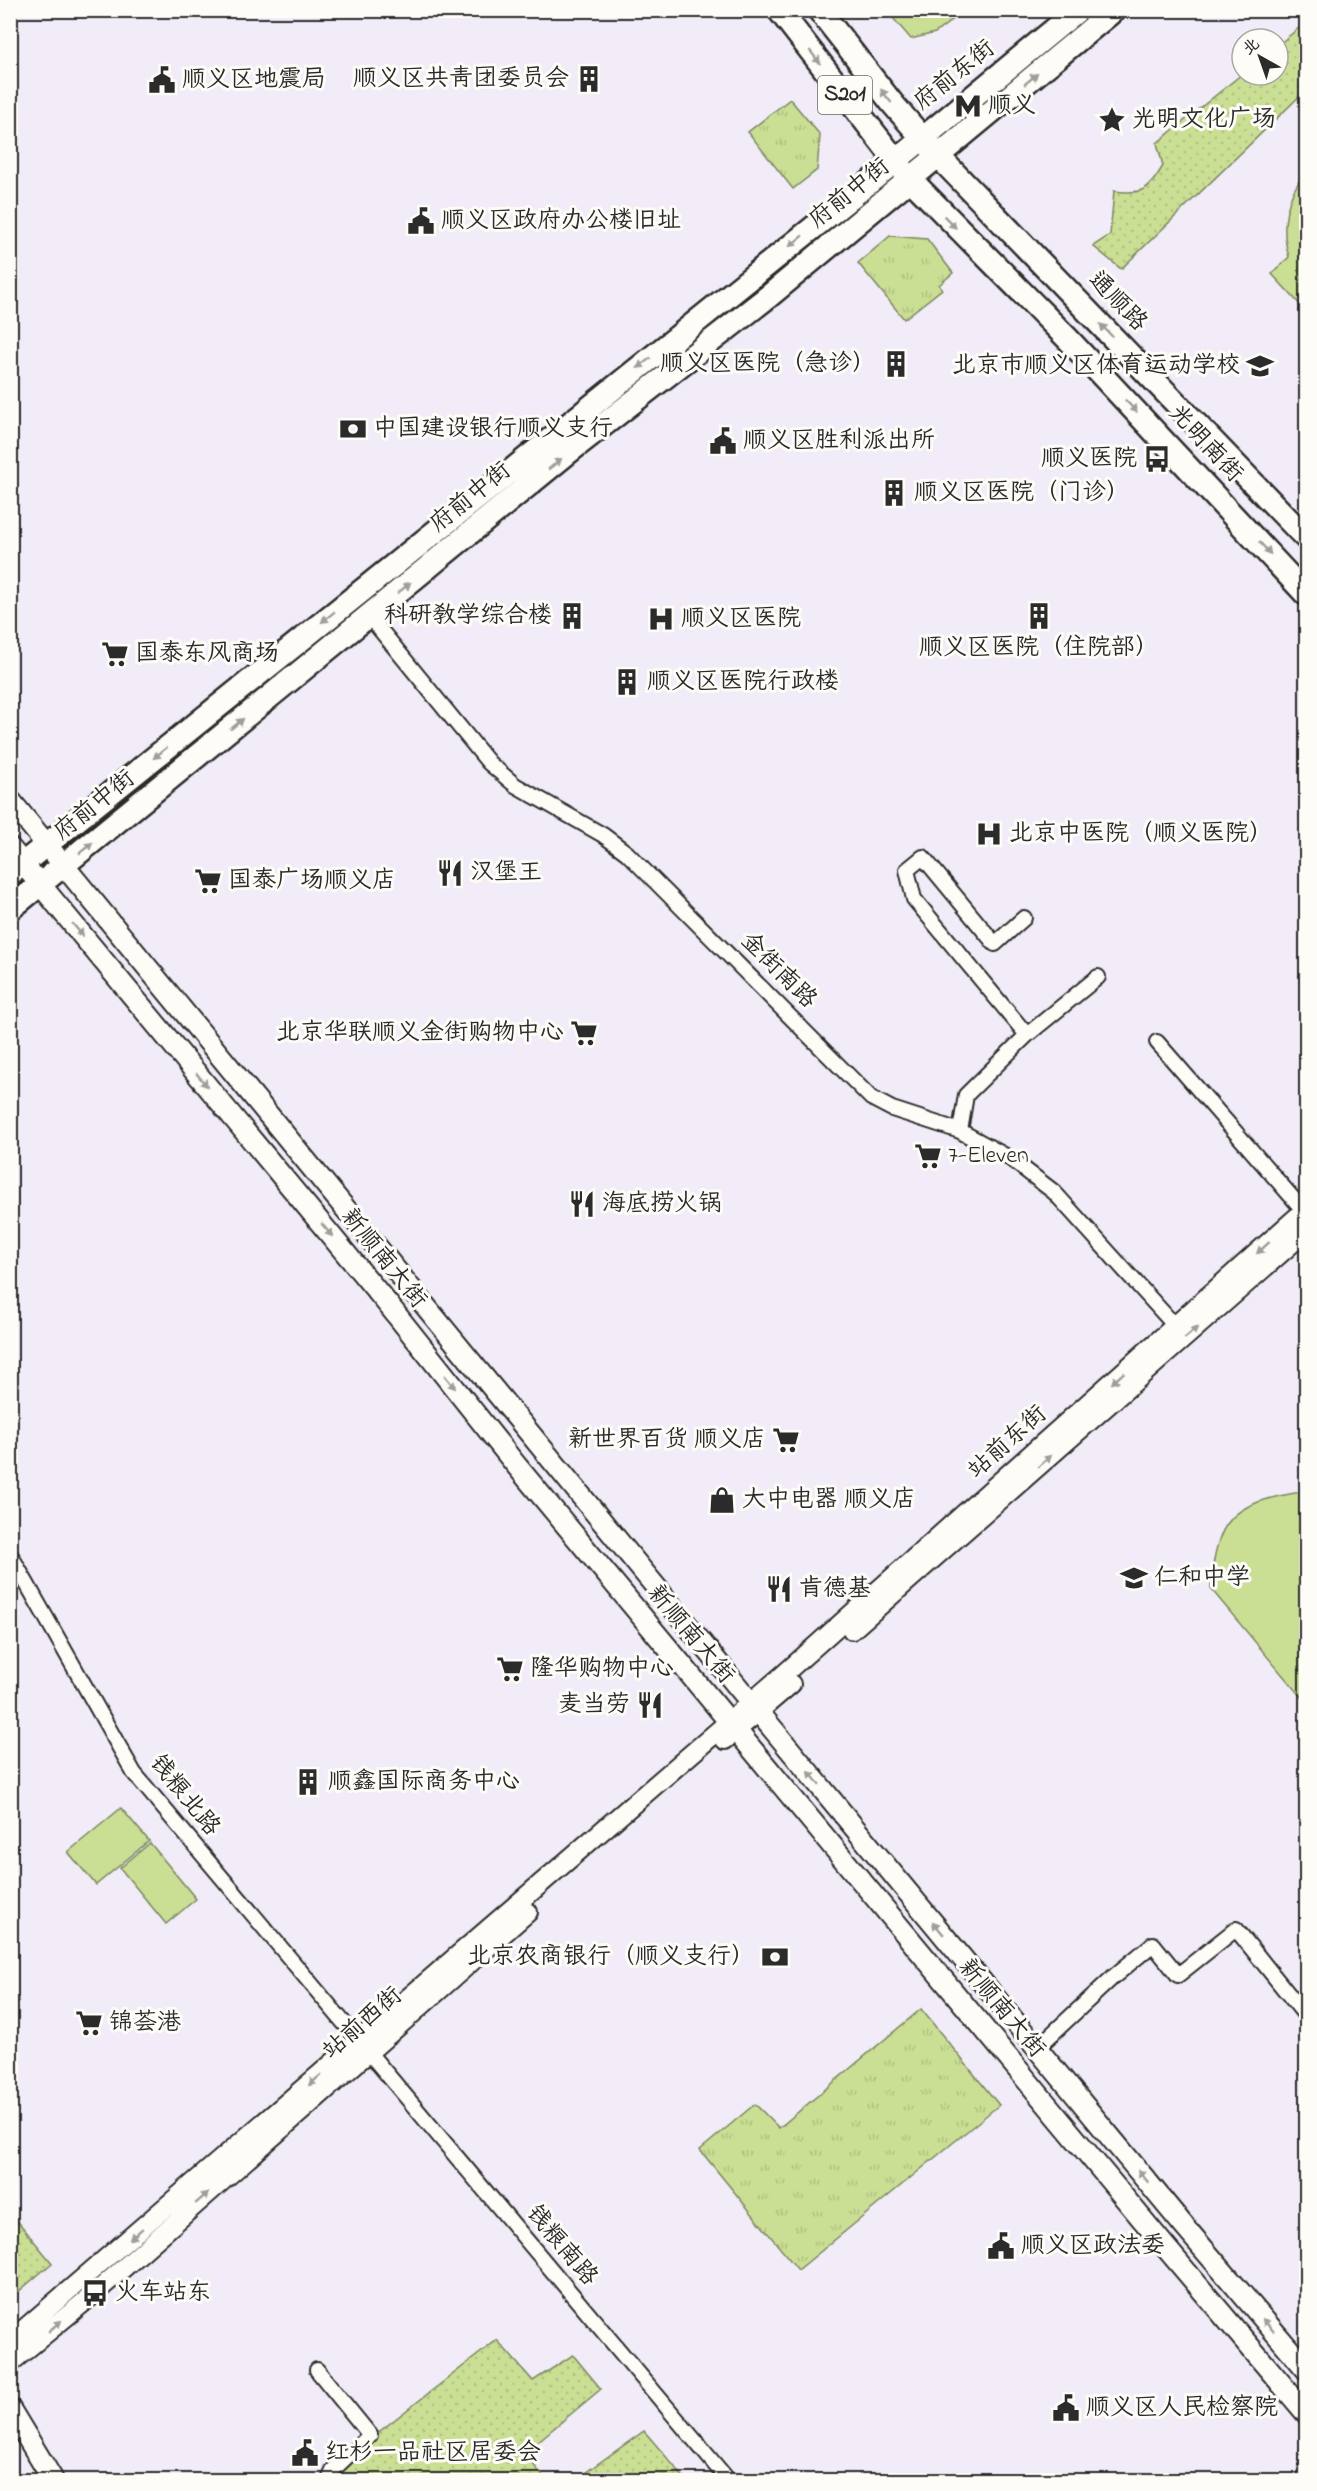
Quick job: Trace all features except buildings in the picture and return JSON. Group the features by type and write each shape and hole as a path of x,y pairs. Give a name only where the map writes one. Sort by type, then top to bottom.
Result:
{"main road":[{"name":"S201","path":"779,10 910,179"},
{"name":"S201","path":"819,10 938,156"},
{"name":"府前东街","path":"922,137 1078,10"},
{"path":"938,156 1114,10"},
{"name":"府前中街","path":"15,862 47,845 922,137"},
{"name":"府前中街","path":"10,909 938,156"},
{"name":"通顺路","path":"938,156 1306,538"},
{"name":"光明南街","path":"910,179 1068,339 1306,594"},
{"name":"新顺南大街","path":"10,800 743,1716 1161,2243 1306,2413"},
{"name":"新顺南大街","path":"15,862 41,885 743,1716 1037,2048 1306,2369"},
{"path":"10,2409 53,2481"}],"street":[{"name":"金街南路","path":"369,616 489,763 515,785 603,835 627,853 871,1098 892,1109 960,1131 1011,1160 1054,1192 1176,1327"},
{"path":"1024,918 995,944 923,857 907,870 914,899 1027,1035"},
{"path":"960,1131 966,1095 1027,1035 1098,978"},
{"path":"1157,1042 1305,1210"},
{"name":"站前东街","path":"743,1716 1305,1210"},
{"name":"站前东街","path":"743,1716 1306,1232"},
{"name":"钱粮北路","path":"10,1554 134,1773 363,2046"},
{"name":"站前西街","path":"10,2341 363,2046 743,1716"},
{"path":"1037,2048 1112,1978 1153,1944 1178,1975 1236,1929 1306,2016"},
{"name":"站前西街","path":"10,2363 95,2293 363,2046"},
{"name":"钱粮南路","path":"363,2046 728,2481"},
{"path":"317,2370 370,2434 334,2469 329,2481"}],"green space":[{"path":"887,11 964,11 935,33 911,39"},
{"path":"1306,22 1306,90 1121,269 1093,246 1110,235 1114,191 1139,191 1149,186 1163,166 1157,143 1230,84 1230,87 1290,87 1290,35"},
{"path":"790,99 820,135 817,170 793,189 748,132"},
{"path":"1306,172 1306,311 1272,274 1289,257 1285,224 1289,202"},
{"path":"890,236 927,239 953,273 939,285 942,289 904,319 858,263"},
{"path":"1301,1492 1306,1495 1306,1703 1211,1589 1217,1546 1223,1530 1232,1518 1243,1509 1258,1502"},
{"path":"121,1808 149,1841 96,1885 68,1852"},
{"path":"150,1843 196,1899 166,1924 120,1868"},
{"path":"921,2009 999,2105 798,2270 700,2150 755,2104 779,2128"},
{"path":"10,2212 52,2263 11,2298 10,2298"},
{"path":"497,2340 533,2381 573,2355 601,2389 524,2453 546,2480 317,2480"},
{"path":"644,2431 686,2480 575,2480"}],"place":[{"name":"顺义区共青团委员会","path":"589,79"},
{"name":"顺义区地震局","path":"162,80"},
{"name":"顺义","path":"968,106"},
{"name":"光明文化广场","path":"1112,120"},
{"name":"顺义区政府办公楼旧址","path":"421,221"},
{"name":"顺义区医院（急诊）","path":"896,364"},
{"name":"北京市顺义区体育运动学校","path":"1260,366"},
{"name":"中国建设银行顺义支行","path":"353,429"},
{"name":"顺义区胜利派出所","path":"723,441"},
{"name":"顺义医院","path":"1157,459"},
{"name":"顺义区医院（门诊）","path":"894,493"},
{"name":"科研教学综合楼","path":"572,616"},
{"name":"顺义区医院（住院部）","path":"1039,616"},
{"name":"顺义区医院","path":"661,619"},
{"name":"国泰东风商场","path":"115,654"},
{"name":"顺义区医院行政楼","path":"627,682"},
{"name":"北京中医院（顺义医院）","path":"989,834"},
{"name":"汉堡王","path":"450,873"},
{"name":"国泰广场顺义店","path":"208,881"},
{"name":"北京华联顺义金街购物中心","path":"584,1033"},
{"name":"7-Eleven","path":"928,1156"},
{"name":"海底捞火锅","path":"582,1204"},
{"name":"新世界百货 顺义店","path":"786,1440"},
{"name":"大中电器 顺义店","path":"722,1500"},
{"name":"仁和中学","path":"1134,1578"},
{"name":"肯德基","path":"779,1589"},
{"name":"隆华购物中心","path":"510,1669"},
{"name":"麦当劳","path":"650,1705"},
{"name":"顺鑫国际商务中心","path":"308,1782"},
{"name":"北京农商银行（顺义支行）","path":"775,1957"},
{"name":"锦荟港","path":"89,2023"},
{"name":"顺义区政法委","path":"1001,2246"},
{"name":"火车站东","path":"95,2293"},
{"name":"顺义区人民检察院","path":"1066,2408"},
{"name":"红杉一品社区居委会","path":"305,2453"}]}
